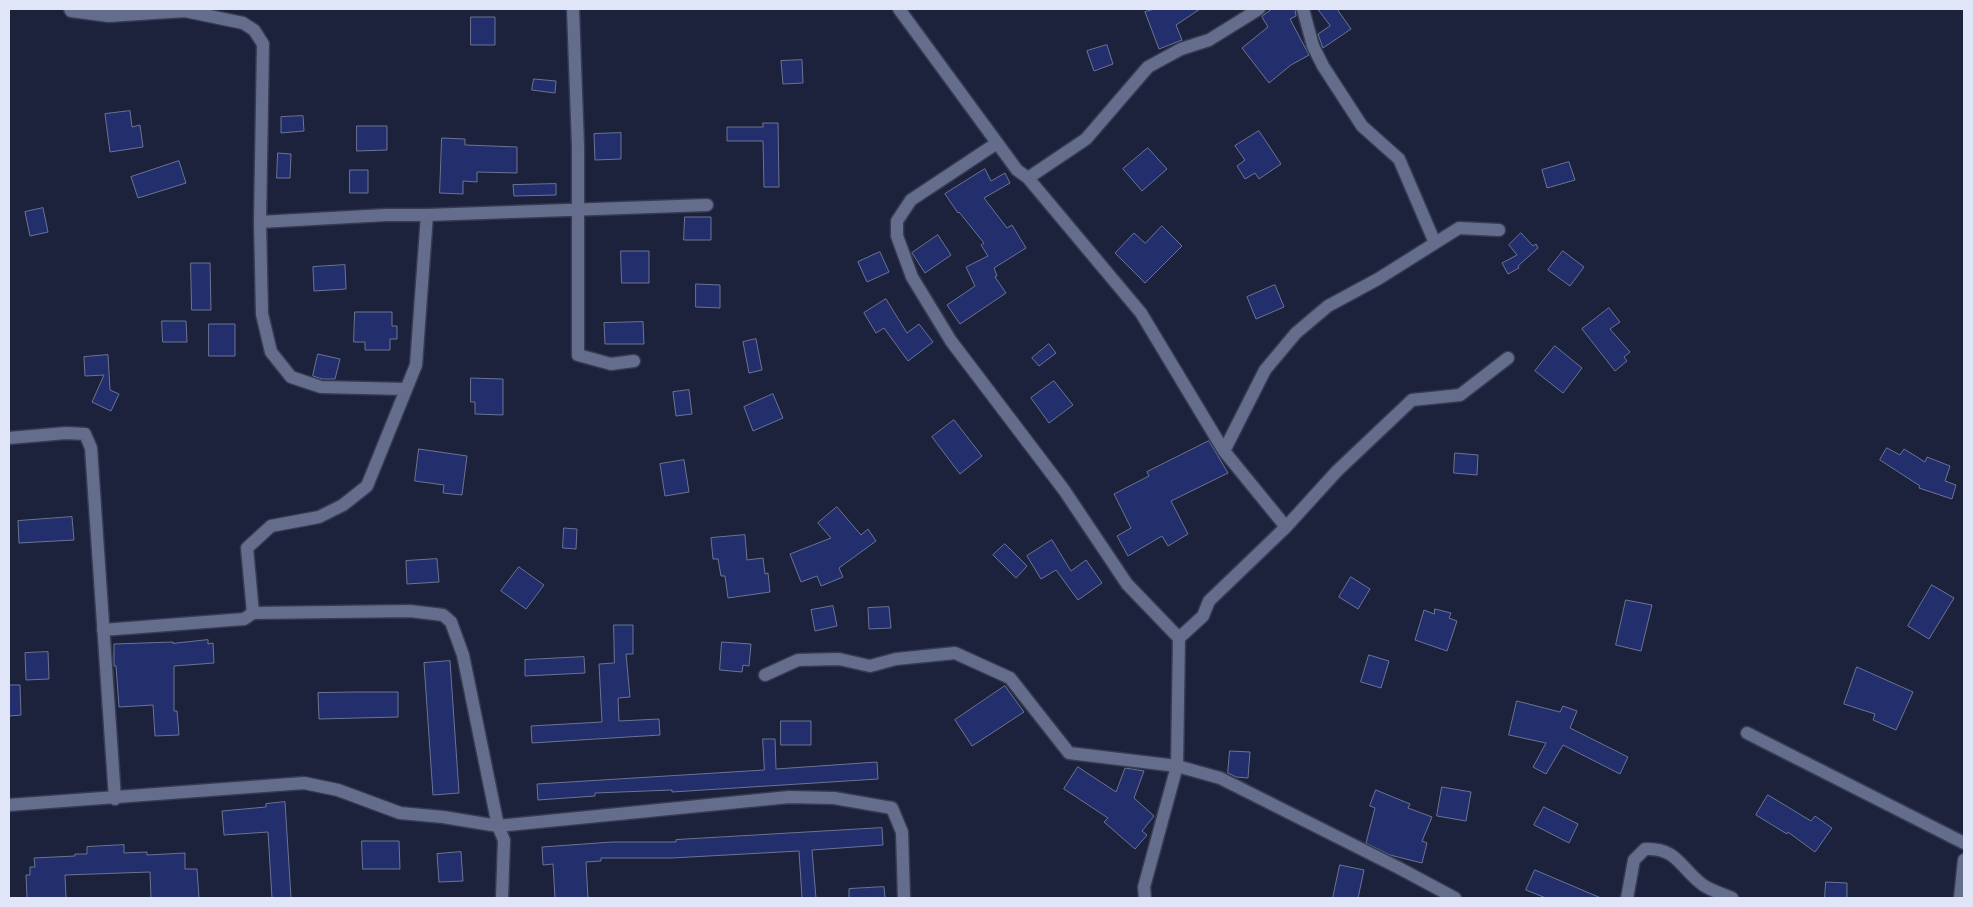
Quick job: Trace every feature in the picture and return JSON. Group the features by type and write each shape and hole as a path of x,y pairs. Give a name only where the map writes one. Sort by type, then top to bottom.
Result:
{"street":[{"path":"70,9 71,11 109,16 185,11 243,24 254,30 263,44 260,222 262,314 271,352 291,377 321,387 406,390"},
{"path":"573,9 579,211 578,355 611,364 634,361"},
{"path":"900,9 1017,170 1028,178 1141,314 1224,451 1286,528"},
{"path":"1028,178 1086,139 1148,67 1180,49 1209,40 1259,9"},
{"path":"1303,9 1313,46 1323,66 1362,126 1399,159 1435,243"},
{"path":"997,143 911,200 897,221 897,236 912,277 951,341 1064,490 1127,584 1179,638 1177,766 1144,887 1145,898"},
{"path":"260,222 386,215 579,211 707,205"},
{"path":"253,614 246,548 270,526 318,517 343,505 367,486 416,365 427,215"},
{"path":"1224,451 1265,370 1296,333 1328,306 1378,279 1459,228 1500,230"},
{"path":"1179,638 1203,616 1209,601 1286,528 1337,471 1412,400 1460,395 1508,358"},
{"path":"9,438 66,433 85,434 91,448 114,798"},
{"path":"103,630 244,619 253,614 410,611 443,615 451,622 463,655 498,826 504,840 502,898"},
{"path":"765,675 798,660 839,659 870,666 896,659 955,653 1010,678 1068,753 1177,766 1220,778 1455,898"},
{"path":"1747,733 1964,843"},
{"path":"9,805 304,783 338,790 400,812 498,826 788,797 834,798 892,808 902,832 904,898"},
{"path":"1628,898 1634,860 1645,849 1659,848 1673,855 1704,885 1732,898"},
{"path":"1960,898 1964,860"}],"building":[{"path":"1155,9 1200,9 1176,25 1182,40 1159,49 1145,12"},
{"path":"1272,9 1295,9 1296,16 1290,19 1309,55 1291,65 1269,83 1242,48 1268,27 1262,17"},
{"path":"1318,9 1337,9 1351,29 1323,48 1318,34 1330,26"},
{"path":"471,17 495,17 495,45 471,45"},
{"path":"1107,45 1113,64 1094,71 1087,51"},
{"path":"802,60 803,83 783,84 781,61"},
{"path":"534,79 556,81 555,93 532,90"},
{"path":"130,111 132,127 140,125 143,147 110,152 105,114"},
{"path":"303,116 304,131 281,133 281,117"},
{"path":"763,123 778,123 779,187 764,187 763,141 727,141 727,127 763,127"},
{"path":"357,126 387,126 387,150 357,151"},
{"path":"1259,131 1281,164 1259,179 1255,173 1245,179 1237,166 1245,160 1235,146"},
{"path":"621,133 621,159 595,160 594,134"},
{"path":"442,138 465,139 465,145 517,147 517,173 477,172 477,182 463,181 463,194 440,193"},
{"path":"1148,148 1167,169 1142,191 1123,169"},
{"path":"278,153 291,154 290,178 277,178"},
{"path":"179,161 186,183 138,198 131,177"},
{"path":"1569,162 1575,180 1547,188 1542,170"},
{"path":"985,169 991,181 1005,173 1010,183 984,198 1007,228 1012,225 1026,248 994,268 997,276 995,277 1006,293 960,324 947,305 975,286 966,267 988,256 981,245 984,243 958,213 945,194"},
{"path":"350,170 368,170 368,193 350,193"},
{"path":"556,184 556,195 514,196 513,185"},
{"path":"43,208 48,232 30,236 25,212"},
{"path":"685,217 711,217 711,240 684,240"},
{"path":"1162,226 1182,246 1145,283 1115,253 1134,233 1145,243"},
{"path":"1521,233 1533,246 1536,244 1538,248 1518,266 1519,268 1508,274 1502,263 1517,255 1509,245"},
{"path":"938,235 951,255 925,273 912,253"},
{"path":"621,251 649,251 649,283 622,283"},
{"path":"1563,251 1584,267 1570,286 1548,270"},
{"path":"880,252 889,272 867,282 858,262"},
{"path":"191,263 210,263 211,310 192,310"},
{"path":"345,265 346,289 314,291 313,267"},
{"path":"696,284 720,285 720,308 696,307"},
{"path":"1275,285 1284,307 1256,319 1247,297"},
{"path":"886,299 907,333 919,324 933,342 908,361 884,328 876,333 864,313"},
{"path":"1609,308 1620,322 1610,329 1630,352 1624,357 1627,361 1615,371 1582,329"},
{"path":"355,312 392,312 392,326 397,326 397,339 390,339 390,350 365,350 365,342 354,342"},
{"path":"162,321 186,321 187,342 163,342"},
{"path":"643,322 644,344 605,344 604,323"},
{"path":"209,324 235,324 235,356 209,356"},
{"path":"756,339 762,370 749,373 743,342"},
{"path":"1049,344 1056,353 1039,366 1032,358"},
{"path":"1555,346 1582,368 1563,393 1535,371"},
{"path":"318,354 340,359 335,379 322,379 313,376"},
{"path":"108,355 110,390 119,394 111,411 92,402 104,375 85,376 84,357"},
{"path":"471,378 503,379 503,415 475,414 475,402 471,402"},
{"path":"1054,381 1073,405 1049,423 1031,398"},
{"path":"689,390 692,414 676,416 673,392"},
{"path":"773,394 783,418 753,431 744,407"},
{"path":"954,420 982,456 960,474 932,437"},
{"path":"1209,441 1228,473 1171,501 1188,534 1168,546 1162,536 1128,556 1117,536 1131,528 1114,494 1149,476 1147,472"},
{"path":"1887,448 1900,455 1904,449 1925,462 1927,457 1950,466 1945,481 1956,485 1952,499 1919,488 1920,486 1880,460"},
{"path":"419,449 467,456 462,495 443,493 444,485 415,481"},
{"path":"1455,453 1478,455 1477,475 1454,473"},
{"path":"684,460 689,492 665,496 660,464"},
{"path":"837,507 861,535 868,529 876,541 839,568 843,577 821,586 817,576 801,582 790,554 831,538 818,523"},
{"path":"72,517 74,540 19,543 18,521"},
{"path":"564,528 577,529 576,549 563,548"},
{"path":"745,535 747,560 763,558 765,574 768,573 770,592 728,598 725,576 721,576 718,559 713,559 711,538"},
{"path":"1052,540 1071,571 1086,560 1102,583 1078,600 1056,570 1041,579 1027,556"},
{"path":"1005,544 1027,566 1016,578 993,555"},
{"path":"437,559 439,582 407,584 406,561"},
{"path":"519,567 544,585 526,609 501,591"},
{"path":"1351,577 1370,589 1358,609 1339,597"},
{"path":"1932,585 1954,598 1929,639 1908,626"},
{"path":"1626,600 1652,605 1641,651 1616,645"},
{"path":"833,606 837,626 815,631 811,610"},
{"path":"889,607 891,628 869,629 868,608"},
{"path":"1435,609 1451,613 1449,618 1457,621 1447,651 1415,640 1424,610 1434,614"},
{"path":"614,625 633,625 633,654 626,654 630,697 618,698 619,721 659,719 660,735 532,743 531,726 602,722 599,664 614,663"},
{"path":"208,640 208,644 213,643 214,663 174,666 174,711 177,711 179,735 155,736 153,705 119,707 116,666 114,666 114,644 173,643"},
{"path":"722,642 751,644 749,666 743,665 742,672 720,670"},
{"path":"48,652 49,679 26,680 25,653"},
{"path":"1369,655 1389,661 1381,688 1361,682"},
{"path":"584,657 585,673 525,676 525,660"},
{"path":"450,661 459,793 433,795 424,663"},
{"path":"1857,667 1913,692 1896,730 1873,720 1875,714 1844,704"},
{"path":"9,685 20,685 21,715 9,716"},
{"path":"1005,686 1024,712 972,746 955,720"},
{"path":"398,692 398,717 319,719 318,693"},
{"path":"1517,701 1560,712 1563,706 1577,711 1570,728 1628,757 1620,774 1563,745 1546,774 1533,767 1546,743 1509,735"},
{"path":"781,721 811,721 811,745 781,745"},
{"path":"763,739 775,739 776,769 877,762 878,779 672,792 672,790 595,793 595,796 538,800 537,784 764,770"},
{"path":"1230,751 1250,752 1248,778 1236,777 1228,773"},
{"path":"1078,767 1116,792 1125,768 1144,771 1134,798 1154,816 1142,831 1147,835 1135,849 1104,822 1108,818 1064,789"},
{"path":"1442,787 1471,792 1466,821 1437,816"},
{"path":"1376,790 1410,804 1408,808 1432,817 1422,841 1427,843 1422,863 1390,855 1366,843 1375,808 1370,806"},
{"path":"1768,795 1811,821 1815,816 1832,828 1815,852 1788,832 1787,834 1756,815"},
{"path":"285,802 291,898 272,898 268,832 224,835 222,811 266,807 266,804"},
{"path":"1544,807 1578,824 1569,843 1534,825"},
{"path":"882,828 883,845 812,850 816,898 802,898 799,851 672,858 601,858 601,861 586,862 588,898 555,898 553,864 543,865 542,847 612,842 676,842 676,840"},
{"path":"362,841 399,841 400,869 363,869"},
{"path":"124,845 124,853 147,852 147,855 185,853 185,869 197,869 199,898 151,898 150,872 65,875 66,898 27,898 26,875 30,875 30,867 35,867 34,858 75,856 75,854 87,854 87,847"},
{"path":"461,852 463,881 439,882 437,854"},
{"path":"1340,865 1364,870 1358,898 1333,898"},
{"path":"1535,870 1601,898 1546,898 1526,890"},
{"path":"1826,882 1847,883 1847,898 1825,898"},
{"path":"884,887 885,898 849,898 849,889"}]}
